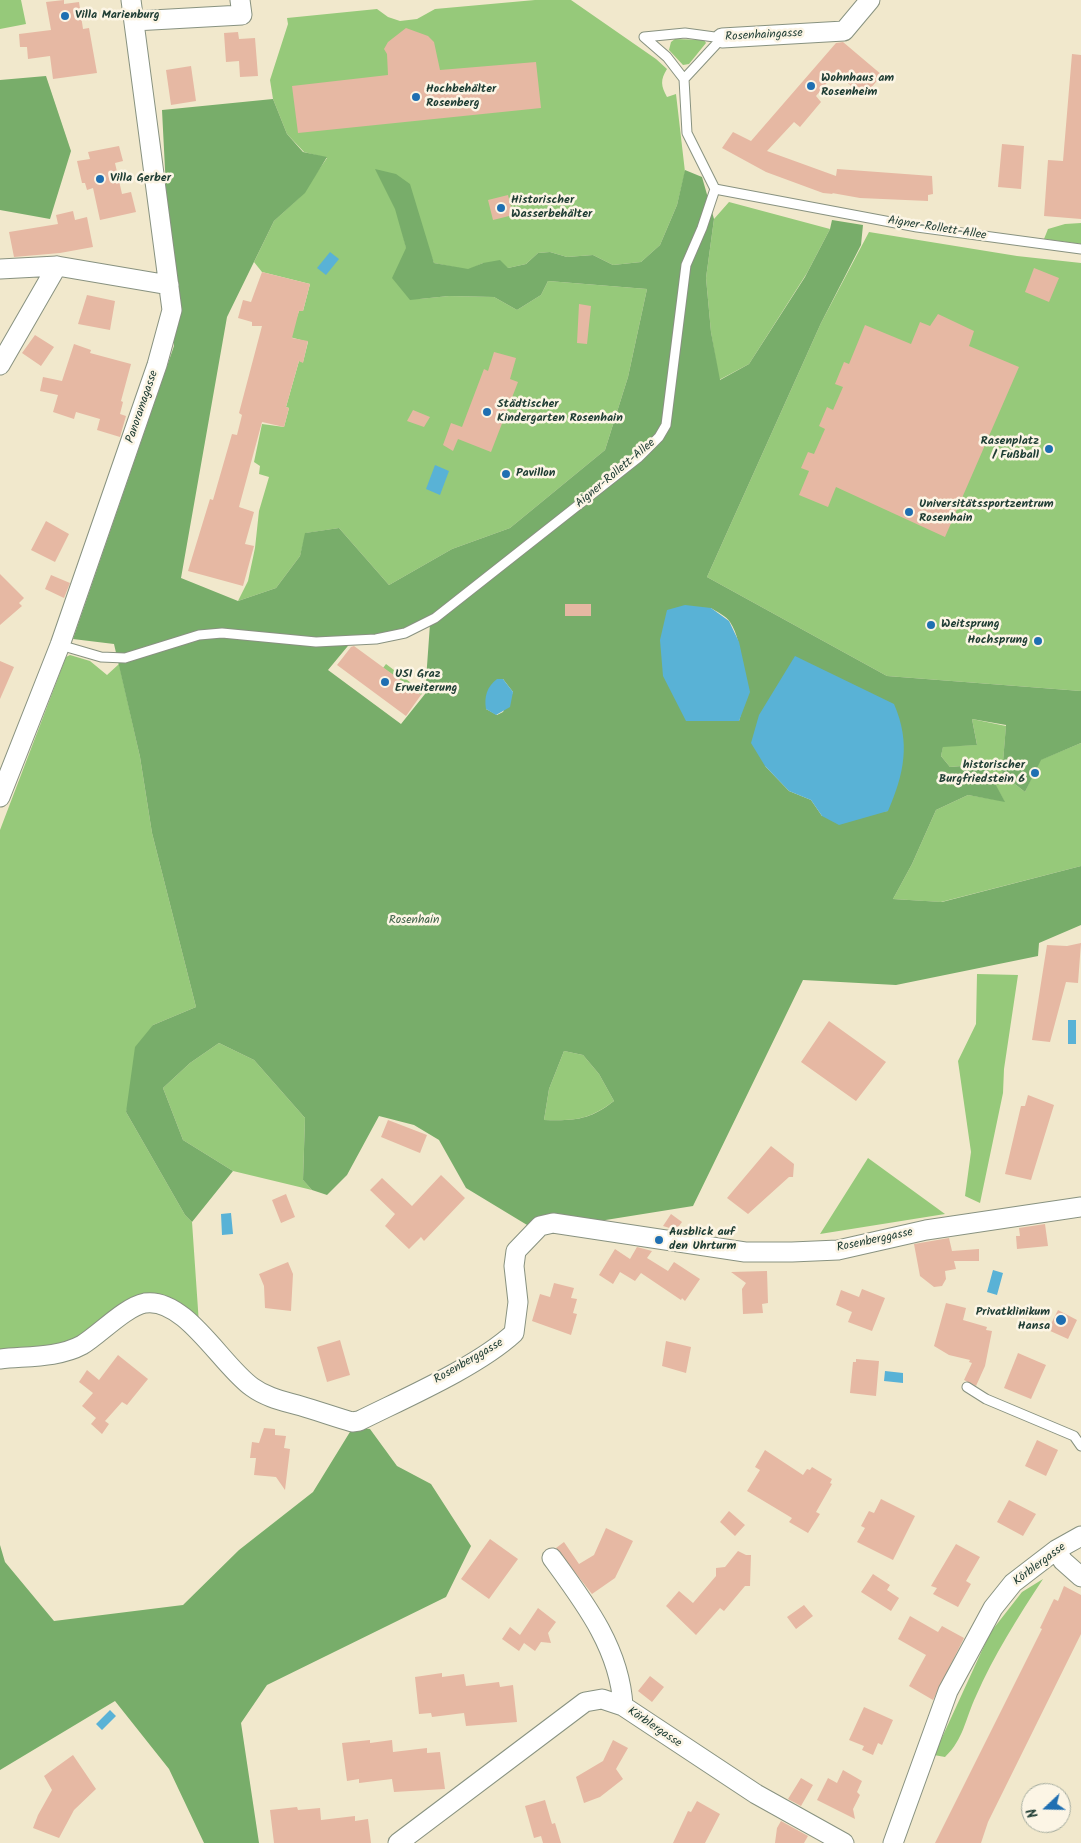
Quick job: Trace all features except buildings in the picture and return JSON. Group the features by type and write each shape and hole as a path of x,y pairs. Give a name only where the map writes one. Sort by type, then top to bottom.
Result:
{"street":[{"name":"Panoramagasse","path":"0,796 60,645 157,365 172,310 131,0"},
{"name":"Rosenhaingasse","path":"722,38 844,31 870,0"},
{"path":"134,21 241,8"},
{"path":"0,365 57,266"},
{"path":"0,269 57,266 169,285"},
{"name":"Rosenberggasse","path":"0,1359 63,1352 81,1345 127,1312 144,1303 160,1303 172,1308 196,1330 238,1375 258,1392 352,1422 359,1421 452,1373 503,1343 514,1333 518,1302 514,1266 516,1251 540,1226 553,1223 586,1226 668,1242 745,1252 801,1252 838,1250 926,1230 1081,1207"},
{"name":"Körblergasse","path":"893,1843 948,1692 993,1608 1013,1584 1056,1550 1081,1536"},
{"path":"1056,1550 1063,1561 1081,1577"},
{"path":"552,1558 577,1593 606,1642 618,1668 622,1706"},
{"name":"Körblergasse","path":"398,1843 585,1702 602,1699 622,1706 756,1794 844,1843"}],"lane":[{"name":"Rosenhaingasse","path":"684,79 667,57 644,37 685,33 722,38"},
{"path":"715,188 687,133 684,79 722,38"},
{"name":"Aigner-Rollett-Allee","path":"60,645 109,658 125,658 199,635 222,633 316,642 376,639 405,633 435,618 638,458 659,437 666,425 686,265 702,228 715,188 917,227 1081,249"},
{"path":"967,1387 986,1399 1074,1436 1081,1446"}],"green space":[{"path":"0,0 21,0 26,24 0,29"},
{"path":"535,0 571,0 656,59 667,69 662,80 663,90 667,97 676,94 685,172 677,205 660,245 641,262 613,265 593,255 567,257 550,252 538,253 526,264 508,268 483,263 468,270 434,263 426,243 392,191 419,299 449,296 494,297 517,310 541,295 548,281 647,289 628,377 605,450 510,528 452,549 389,585 339,528 306,533 300,556 276,588 238,601 248,581 255,548 259,511 269,477 259,474 260,466 254,462 262,424 284,427 289,408 286,407 299,361 303,362 308,342 290,337 299,311 303,311 310,284 262,272 254,262 274,221 299,198 327,158 304,152 287,134 273,99 270,80 288,24 287,18 377,9 388,17 400,21 417,19 435,9"},
{"path":"675,39 704,40 706,43 689,64 683,65 669,50 671,42"},
{"path":"46,76 71,151 50,219 0,210 0,80"},
{"name":"Rosenhain","path":"273,99 287,134 303,152 327,157 305,193 274,221 227,317 181,578 238,601 276,588 300,556 305,533 339,528 389,585 452,549 510,528 605,450 628,377 647,289 548,281 541,295 517,310 494,297 449,296 410,300 392,278 406,248 395,209 375,169 396,174 410,184 434,263 468,269 483,263 500,260 508,268 526,264 538,253 550,252 567,257 593,255 613,265 641,262 660,245 677,205 685,170 702,177 714,219 706,278 711,332 720,380 749,364 805,277 830,229 832,220 863,225 861,245 821,323 707,577 887,676 1081,691 1081,743 1041,760 1025,792 1002,774 1006,725 972,719 977,745 943,747 941,756 950,767 985,764 1005,802 968,795 936,810 912,864 893,899 942,902 1081,866 1081,925 1039,943 1038,956 896,985 803,980 693,1206 537,1231 466,1188 439,1140 414,1125 379,1116 347,1175 327,1195 312,1190 303,1180 305,1118 254,1060 219,1043 190,1063 163,1088 183,1140 233,1171 192,1222 185,1215 126,1112 135,1047 153,1025 196,1007 152,833 140,757 114,644 73,639 174,346 162,110","holes":["711,608 730,622 738,643 743,670 743,699 739,721","430,624 425,694 401,724 328,670 352,641","503,679 513,692 503,712 497,715 486,709","765,766 888,811 822,816 811,800 789,791","564,1051 583,1055 599,1074 614,1101 589,1116 564,1120 544,1120 549,1089"]},
{"path":"729,202 830,229 807,273 749,364 719,380 711,332 706,278 714,219"},
{"path":"1081,223 1081,244 1044,239 1048,229 1065,224"},
{"name":"Universitätssportzentrum Rosenhain","path":"869,232 1017,256 1081,263 1081,691 887,676 707,577 821,323"},
{"path":"70,655 90,661 107,675 119,664 140,757 152,833 196,1007 153,1025 126,1112 185,1215 192,1222 199,1324 180,1306 168,1298 153,1293 144,1294 78,1339 0,1359 0,830 66,657"},
{"path":"386,664 423,692 421,695 383,668"},
{"path":"972,719 1006,726 1002,774 1025,792 1040,760 1081,743 1081,866 941,902 893,899 912,864 936,810 968,795 1004,801 985,764 950,767 941,756 943,746 977,745"},
{"path":"977,974 1018,975 1004,1069 1003,1093 980,1203 965,1196 971,1152 958,1061 976,1024"},
{"path":"219,1043 254,1060 305,1118 303,1180 312,1190 233,1171 183,1140 163,1088 190,1063"},
{"path":"564,1051 583,1055 599,1074 614,1101 589,1116 564,1120 544,1120 549,1089"},
{"path":"868,1158 945,1214 820,1234"},
{"path":"353,1427 370,1429 397,1466 431,1484 471,1546 446,1597 267,1685 241,1723 259,1843 204,1843 169,1769 115,1701 0,1770 0,1545 5,1562 54,1621 183,1605 239,1550 313,1492"},
{"path":"1043,1579 991,1666 972,1704 964,1728 956,1743 945,1757 934,1755 990,1633 1022,1592"}],"water":[{"path":"330,252 339,259 326,275 317,268"},
{"path":"435,465 449,471 440,495 426,489"},
{"path":"685,605 711,608 729,621 739,642 750,692 739,721 686,721 663,676 660,640 667,610"},
{"path":"795,656 894,704 899,718 904,745 898,784 888,811 839,825 822,816 811,800 789,791 765,766 751,743 759,715"},
{"path":"497,679 503,679 513,692 510,707 496,715 486,709 485,700 491,685"},
{"path":"1068,1020 1076,1020 1076,1044 1068,1044"},
{"path":"231,1213 233,1234 222,1235 221,1214"},
{"path":"993,1270 1003,1273 997,1295 987,1292"},
{"path":"885,1371 903,1373 903,1383 884,1381"},
{"path":"110,1710 116,1716 102,1730 96,1724"}],"place":[{"name":"Villa Marienburg","path":"65,16"},
{"name":"Wohnhaus am Rosenheim","path":"811,86"},
{"name":"Hochbehälter Rosenberg","path":"416,97"},
{"name":"Villa Gerber","path":"100,179"},
{"name":"Historischer Wasserbehälter","path":"501,208"},
{"name":"Städtischer Kindergarten Rosenhain","path":"487,412"},
{"name":"Rasenplatz / Fußball","path":"1049,449"},
{"name":"Pavillon","path":"506,474"},
{"name":"Universitätssportzentrum Rosenhain","path":"909,512"},
{"name":"Weitsprung","path":"931,625"},
{"name":"Hochsprung","path":"1038,641"},
{"name":"USI Graz Erweiterung","path":"385,682"},
{"name":"historischer Burgfriedstein 6","path":"1035,773"},
{"name":"Ausblick auf den Uhrturm","path":"659,1240"},
{"name":"Privatklinikum Hansa","path":"1061,1320"}]}
